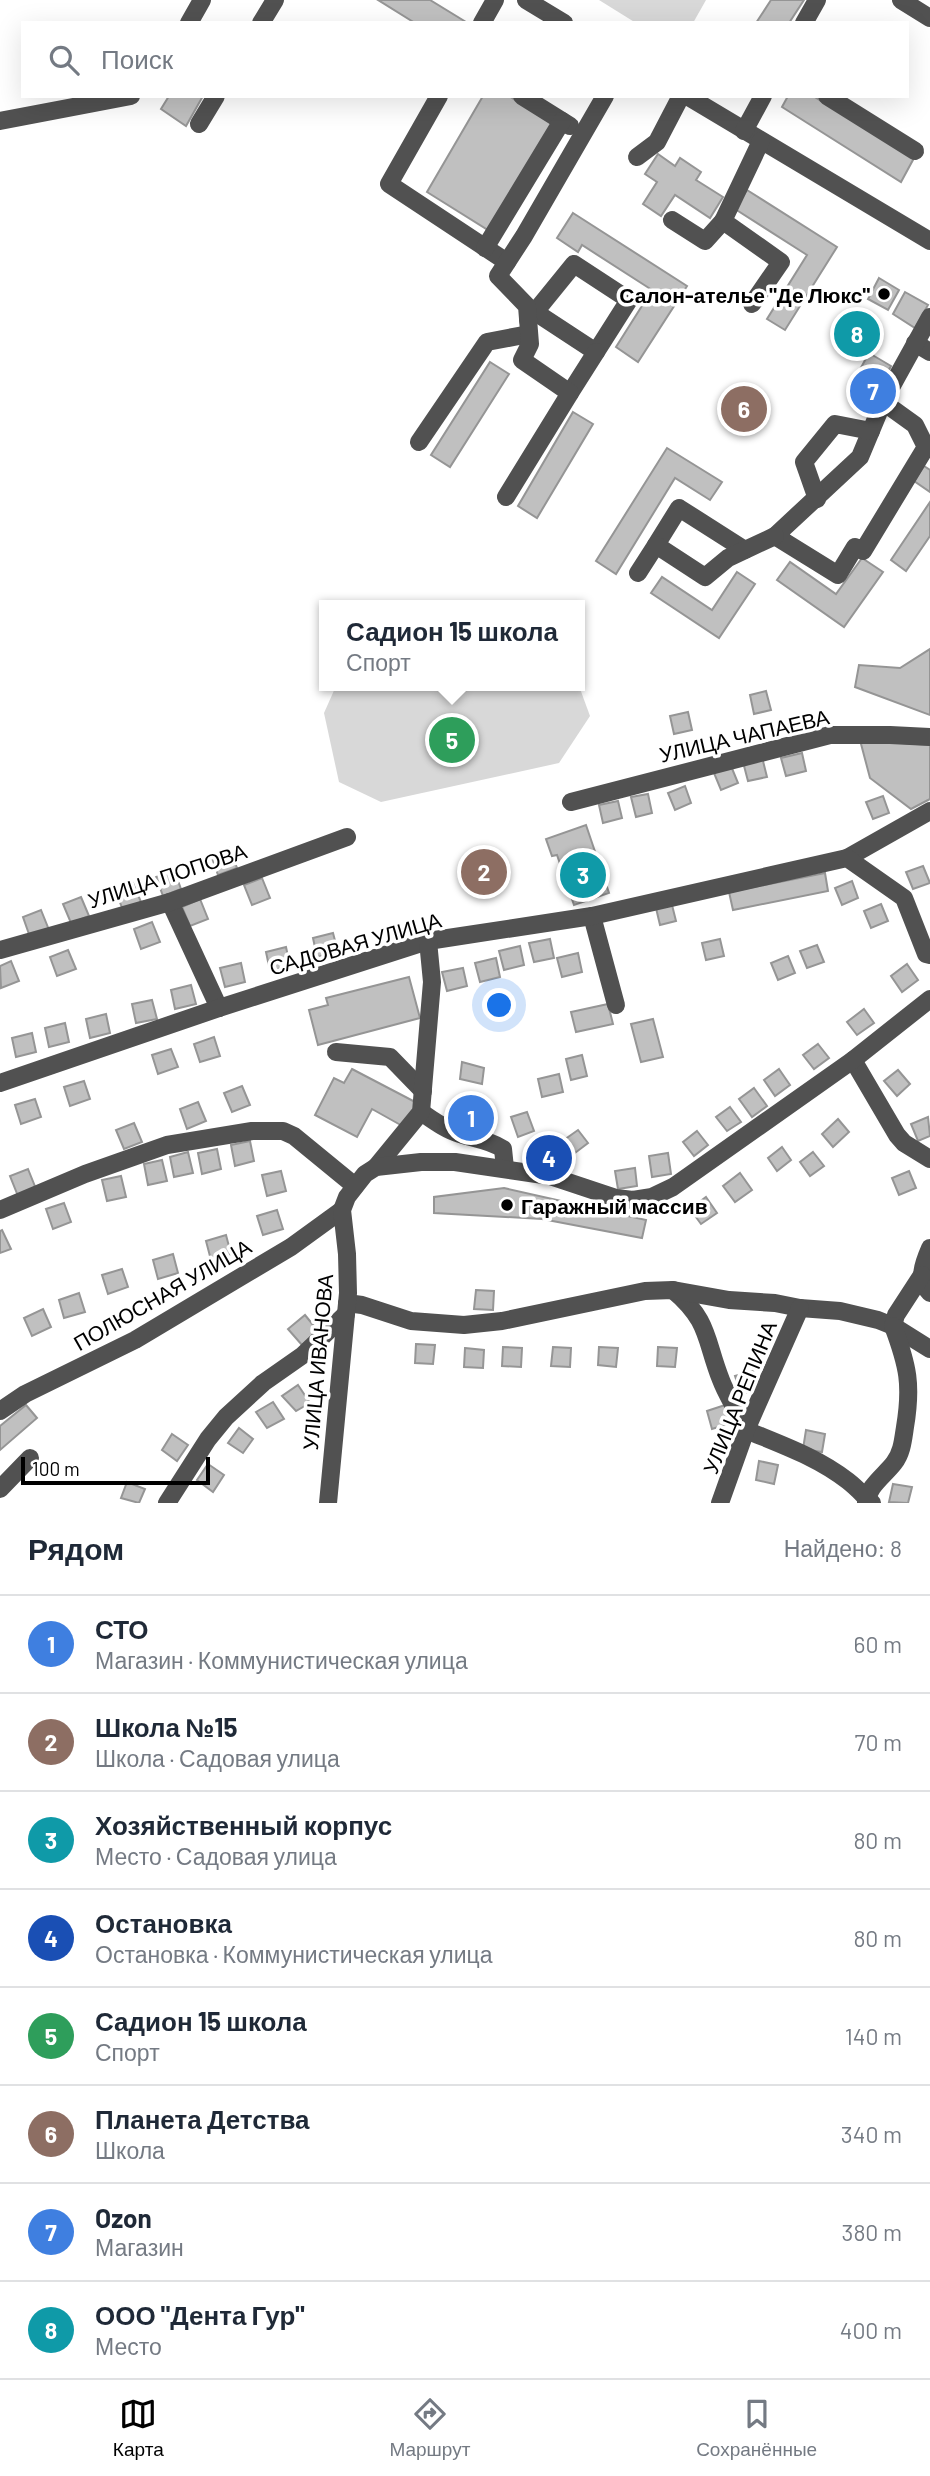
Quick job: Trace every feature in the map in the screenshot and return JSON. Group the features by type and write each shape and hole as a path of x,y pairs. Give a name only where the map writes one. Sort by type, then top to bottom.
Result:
{"street":[{"path":"190,21 202,0"},
{"path":"262,21 275,0"},
{"path":"483,21 495,0"},
{"path":"526,0 561,21"},
{"path":"805,21 817,0"},
{"path":"901,0 930,18"},
{"path":"0,121 121,98"},
{"path":"199,124 215,98"},
{"path":"438,98 389,184 507,262"},
{"path":"525,98 582,135"},
{"path":"570,393 522,360 530,344 531,322 527,306 498,276 604,98"},
{"path":"637,157 657,142 680,98"},
{"path":"690,98 930,241"},
{"path":"744,131 761,98"},
{"path":"830,98 915,151"},
{"path":"485,248 562,121"},
{"path":"672,220 705,241 723,221 761,141"},
{"path":"723,221 781,262 752,304"},
{"path":"419,442 486,342 531,322 574,264 629,300 506,497"},
{"path":"656,545 705,577 728,558 775,536 860,457 883,402 922,347 930,317"},
{"path":"531,322 596,352"},
{"path":"775,536 838,575 855,547 863,551 928,447 915,425 883,402"},
{"path":"817,499 804,462 835,424 871,431"},
{"path":"638,573 679,508 744,550"},
{"name":"УЛИЦА ЧАПАЕВА","path":"571,802 830,735 930,737"},
{"name":"САДОВАЯ УЛИЦА","path":"0,1083 219,1008 428,941 592,916 847,858 930,811"},
{"name":"УЛИЦА ПОПОВА","path":"0,950 170,902 347,837"},
{"path":"847,858 904,898 926,954 930,955"},
{"path":"170,902 219,1008"},
{"path":"592,916 616,1005"},
{"path":"342,1210 355,1186 376,1167 421,1112 432,982 428,941"},
{"path":"376,1167 421,1162 455,1162 550,1176 616,1198 633,1200 652,1196 673,1187 852,1060 930,999"},
{"path":"336,1052 390,1057 423,1091"},
{"path":"852,1060 897,1135 904,1143 925,1156 930,1170"},
{"path":"421,1112 457,1133 494,1143 503,1149 505,1168"},
{"path":"0,1210 85,1174 167,1145 252,1131 283,1131 294,1136 355,1186"},
{"name":"УЛИЦА ИВАНОВА","path":"328,1503 347,1308 347,1254 342,1210"},
{"name":"ПОЛЮСНАЯ УЛИЦА","path":"0,1411 25,1394 135,1340 291,1247 342,1210"},
{"path":"930,1248 923,1263 922,1275 930,1293"},
{"path":"868,1502 872,1488 900,1453 909,1406 910,1381 893,1326 896,1315 922,1275"},
{"path":"167,1503 208,1439 226,1417 263,1383 303,1355 347,1308 362,1305 411,1321 471,1325 502,1321 645,1290 673,1290 729,1300 840,1311 893,1326 930,1349"},
{"path":"673,1290 689,1304 701,1322 711,1344 719,1377 746,1433 791,1447 815,1460 849,1482 868,1502"},
{"name":"УЛИЦА РЕПИНА","path":"720,1503 746,1433 800,1308"},
{"path":"0,1489 30,1458"}],"shaded area":[{"path":"599,0 706,0 694,21 633,21"},
{"path":"334,691 581,691 590,716 559,763 381,802 339,782 324,713"}],"building":[{"path":"378,0 430,0 464,21 412,21"},
{"path":"771,0 804,0 790,21 757,21"},
{"path":"168,98 202,98 186,126 161,109"},
{"path":"482,98 512,98 552,124 488,230 427,192"},
{"path":"787,98 816,98 914,158 901,182 782,107"},
{"path":"658,154 675,166 680,158 701,172 696,180 723,197 710,218 675,195 661,216 643,204 657,182 645,174"},
{"path":"747,190 837,247 785,330 767,319 807,255 735,209"},
{"path":"573,213 687,286 638,362 616,347 652,290 582,245 578,252 557,238"},
{"name":"Салон-ателье \"Де Люкс\"","path":"879,278 899,290 888,310 868,299"},
{"path":"905,292 928,305 915,328 893,314"},
{"path":"855,320 871,330 860,349 844,339"},
{"path":"869,353 891,366 872,401 850,388"},
{"path":"490,362 509,374 450,467 431,455"},
{"path":"573,412 593,424 537,518 518,506"},
{"path":"667,448 722,482 710,500 675,478 616,574 596,561"},
{"path":"924,466 930,470 930,492 914,481"},
{"path":"930,502 930,536 906,571 891,560"},
{"path":"862,558 883,572 844,627 777,580 790,562 836,594"},
{"path":"737,572 755,584 719,638 651,593 662,577 712,610"},
{"path":"930,649 930,715 855,687 859,665 900,668"},
{"path":"766,691 771,710 754,714 750,695"},
{"path":"688,712 692,730 674,734 670,716"},
{"path":"860,740 930,745 930,799 911,809 870,778"},
{"path":"802,753 806,771 786,776 781,758"},
{"path":"762,757 767,777 748,781 743,762"},
{"path":"731,766 738,783 721,790 714,773"},
{"path":"685,786 691,803 675,810 668,793"},
{"path":"648,794 652,813 636,817 631,797"},
{"path":"883,796 889,813 873,819 866,802"},
{"path":"618,801 622,818 603,823 599,805"},
{"path":"586,825 609,893 574,905 557,855 552,856 546,839"},
{"path":"229,848 237,868 218,875 211,855"},
{"path":"923,866 930,883 913,889 906,872"},
{"path":"174,870 181,889 163,896 156,877"},
{"path":"825,873 828,891 733,910 729,892"},
{"path":"262,878 270,898 252,905 244,885"},
{"path":"852,881 858,898 842,905 835,888"},
{"path":"133,883 141,902 123,910 115,890"},
{"path":"81,897 89,916 71,923 63,904"},
{"path":"200,899 208,919 190,926 182,907"},
{"path":"881,904 888,921 871,928 864,911"},
{"path":"672,905 676,921 660,925 656,908"},
{"path":"41,910 49,930 30,937 23,917"},
{"path":"152,922 160,942 141,949 134,929"},
{"path":"333,933 338,952 317,957 313,938"},
{"path":"550,939 554,958 534,962 529,943"},
{"path":"720,939 724,956 706,960 702,943"},
{"path":"817,945 824,962 807,968 800,951"},
{"path":"520,946 524,965 504,970 499,951"},
{"path":"286,947 290,966 270,971 266,952"},
{"path":"68,950 76,969 57,976 50,957"},
{"path":"578,953 582,972 562,977 557,958"},
{"path":"788,956 795,973 778,980 771,963"},
{"path":"496,958 500,977 480,982 475,963"},
{"path":"11,961 19,981 1,988 0,966"},
{"path":"241,963 245,982 225,987 220,968"},
{"path":"907,964 918,980 902,992 891,976"},
{"path":"463,968 467,986 447,991 442,972"},
{"path":"409,977 420,1018 318,1045 309,1010 328,1005 326,998"},
{"path":"191,985 196,1004 175,1009 171,990"},
{"path":"152,1000 157,1019 136,1023 132,1004"},
{"path":"608,1004 613,1024 576,1032 571,1012"},
{"path":"864,1009 874,1023 857,1035 847,1022"},
{"path":"106,1014 110,1033 90,1038 86,1019"},
{"path":"653,1019 663,1057 641,1062 631,1024"},
{"path":"65,1023 69,1042 49,1047 45,1028"},
{"path":"32,1033 36,1052 16,1057 12,1038"},
{"path":"214,1037 220,1056 200,1062 194,1044"},
{"path":"818,1044 829,1058 814,1069 803,1055"},
{"path":"171,1049 178,1067 158,1074 152,1055"},
{"path":"582,1055 587,1076 571,1080 566,1059"},
{"path":"462,1062 484,1068 482,1084 460,1079"},
{"path":"352,1069 419,1104 406,1128 372,1109 357,1137 315,1115 334,1078 344,1083"},
{"path":"779,1069 790,1085 775,1096 764,1080"},
{"path":"898,1070 910,1084 897,1096 884,1081"},
{"path":"559,1074 563,1092 542,1097 538,1079"},
{"path":"84,1081 90,1099 70,1106 64,1087"},
{"path":"242,1086 250,1105 232,1112 224,1093"},
{"path":"754,1088 767,1106 752,1117 739,1099"},
{"path":"35,1099 41,1117 21,1124 15,1105"},
{"path":"198,1102 206,1121 187,1129 180,1109"},
{"path":"455,1107 489,1111 487,1129 453,1126"},
{"path":"730,1107 741,1122 727,1131 716,1117"},
{"path":"527,1112 534,1131 518,1137 511,1117"},
{"path":"928,1117 930,1136 918,1141 911,1124"},
{"path":"838,1119 849,1132 833,1147 822,1134"},
{"path":"134,1123 142,1142 124,1149 116,1130"},
{"path":"578,1130 588,1143 575,1153 564,1140"},
{"path":"697,1131 708,1145 694,1156 683,1142"},
{"path":"250,1141 254,1161 235,1166 231,1145"},
{"path":"782,1147 791,1160 777,1171 768,1158"},
{"path":"217,1149 221,1169 202,1174 198,1153"},
{"path":"188,1152 193,1173 174,1177 170,1157"},
{"path":"813,1152 824,1166 810,1176 800,1162"},
{"path":"668,1153 671,1174 652,1177 649,1156"},
{"path":"162,1160 167,1181 148,1185 144,1164"},
{"path":"635,1168 637,1186 618,1189 615,1171"},
{"path":"28,1169 36,1189 18,1196 10,1176"},
{"path":"281,1171 286,1191 267,1196 262,1175"},
{"path":"909,1171 916,1188 899,1195 892,1178"},
{"path":"740,1173 752,1190 735,1202 723,1186"},
{"path":"121,1176 126,1197 107,1201 102,1180"},
{"name":"Гаражный массив","path":"504,1188 646,1220 642,1238 542,1219 434,1213 434,1197"},
{"path":"706,1197 717,1213 701,1224 690,1209"},
{"path":"64,1203 71,1222 53,1229 46,1209"},
{"path":"277,1210 283,1229 263,1235 257,1216"},
{"path":"2,1230 11,1249 0,1253 0,1231"},
{"path":"226,1235 231,1254 211,1260 206,1241"},
{"path":"173,1254 178,1273 158,1279 153,1260"},
{"path":"122,1269 128,1287 108,1294 102,1275"},
{"path":"476,1290 494,1291 493,1310 474,1309"},
{"path":"79,1293 85,1312 64,1318 59,1300"},
{"path":"43,1309 51,1327 32,1336 24,1318"},
{"path":"305,1315 318,1331 302,1345 288,1329"},
{"path":"416,1344 435,1345 433,1364 415,1363"},
{"path":"503,1347 522,1348 521,1367 502,1366"},
{"path":"553,1347 571,1348 570,1367 551,1366"},
{"path":"599,1347 618,1348 616,1367 598,1365"},
{"path":"658,1347 677,1348 675,1367 657,1366"},
{"path":"465,1348 484,1350 483,1368 464,1367"},
{"path":"753,1371 759,1389 741,1394 735,1376"},
{"path":"298,1385 310,1403 296,1411 282,1396"},
{"path":"273,1402 284,1419 267,1428 256,1412"},
{"path":"26,1405 37,1418 0,1450 0,1426"},
{"path":"725,1405 731,1423 712,1429 707,1411"},
{"path":"239,1428 253,1439 243,1453 228,1443"},
{"path":"806,1430 825,1434 822,1452 803,1449"},
{"path":"172,1434 188,1445 177,1461 162,1450"},
{"path":"759,1461 778,1465 774,1484 756,1480"},
{"path":"208,1464 224,1475 213,1492 197,1480"},
{"path":"127,1482 145,1489 139,1503 121,1498"},
{"path":"893,1484 912,1487 908,1503 889,1502"}],"place":[{"name":"Салон-ателье \"Де Люкс\"","path":"884,294"},
{"name":"ООО \"Дента Гур\"","path":"857,334"},
{"name":"Ozon","path":"873,391"},
{"name":"Планета Детства","path":"744,409"},
{"name":"Садион 15 школа","path":"452,740"},
{"name":"Школа №15","path":"484,872"},
{"name":"Хозяйственный корпус","path":"583,875"},
{"name":"СТО","path":"471,1118"},
{"name":"Остановка","path":"549,1158"},
{"name":"Гаражный массив","path":"507,1205"}]}
